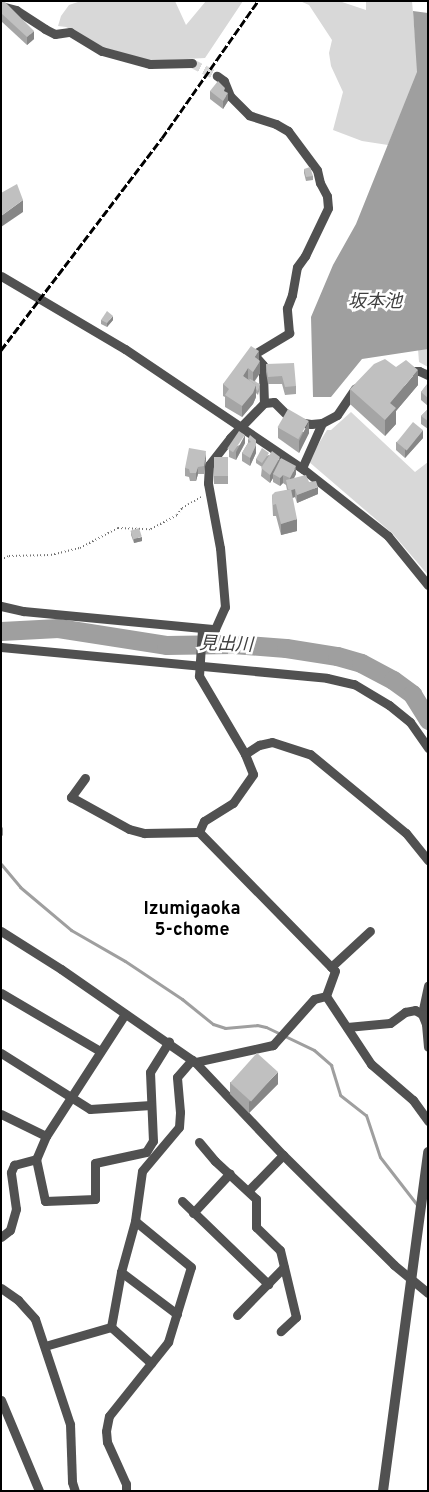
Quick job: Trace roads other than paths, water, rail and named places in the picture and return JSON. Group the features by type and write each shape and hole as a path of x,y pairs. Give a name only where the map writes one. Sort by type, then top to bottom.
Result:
{"street":[{"path":"1,6 16,10 55,34 70,32 102,51 150,64 192,63"},
{"path":"1,606 24,611 202,629 215,629 225,607 220,548 210,494 209,465 264,402 263,365 256,357 256,353 289,333 287,308 292,295 297,266 305,256 328,208 327,196 320,183 317,170 288,130 249,115 230,96 224,81 218,76"},
{"path":"1,276 126,349 302,468 388,536 428,585"},
{"path":"401,371 418,371 428,375"},
{"path":"264,402 274,402 290,418 297,422 322,423 336,415 352,390 366,379"},
{"path":"302,468 322,423"},
{"path":"199,832 204,821 233,803 254,774 245,754 198,676 202,629"},
{"path":"1,647 327,678 354,684 374,694 403,716 428,748"},
{"path":"245,754 258,745 272,742 310,754 406,833 428,860"},
{"path":"85,778 71,797 129,829 144,833 199,832 335,971 326,996"},
{"path":"1,931 169,1042 193,1061 282,1154 412,1280 428,1293"},
{"path":"331,967 370,931"},
{"path":"428,986 422,1014 426,1024 428,1047"},
{"path":"1,993 100,1051"},
{"path":"326,996 371,1064 412,1100 428,1121"},
{"path":"111,1327 120,1272 135,1221 142,1171 179,1126 180,1112 176,1077 193,1061 273,1045 314,999 326,996"},
{"path":"347,1027 390,1023 405,1012 415,1010 422,1014"},
{"path":"125,1014 46,1136 36,1159 45,1201 95,1199 95,1163 146,1152 152,1141 150,1072 169,1042"},
{"path":"1,1053 90,1109 151,1106"},
{"path":"1,1114 46,1136"},
{"path":"199,1142 215,1161 256,1198 256,1227 280,1250 296,1317 282,1331"},
{"path":"383,1491 428,1152"},
{"path":"249,1190 282,1154"},
{"path":"1,1236 10,1230 16,1209 11,1172 14,1165 36,1159"},
{"path":"193,1212 230,1174"},
{"path":"182,1202 268,1284"},
{"path":"126,1491 126,1484 107,1442 106,1431 109,1416 168,1342 191,1267 135,1221"},
{"path":"237,1315 284,1267"},
{"path":"120,1272 177,1314"},
{"path":"1,1288 18,1300 35,1319 45,1346 70,1424 72,1482 75,1491"},
{"path":"45,1346 111,1327"},
{"path":"111,1327 151,1364"},
{"path":"1,1400 39,1491"}],"water":[{"name":"坂本池","path":"413,11 428,13 428,349 362,359 331,397 313,397 311,317 333,265 356,224 417,72"}],"waterway":[{"name":"見出川","path":"1,631 58,628 166,645 233,644 286,648 337,656 361,663 393,680 412,694 428,720"},
{"path":"1,828 1,834"},
{"path":"1,864 20,887 71,930 125,961 182,999 213,1024 225,1028 257,1025 266,1027 314,1050 331,1065 340,1095 366,1115 380,1157 418,1206"}],"tunnel":[{"path":"192,63 217,76"}],"railway":[{"path":"1,350 162,138 258,1"}],"district":[{"name":"Izumigaoka 5-chome","path":"192,921"}]}
